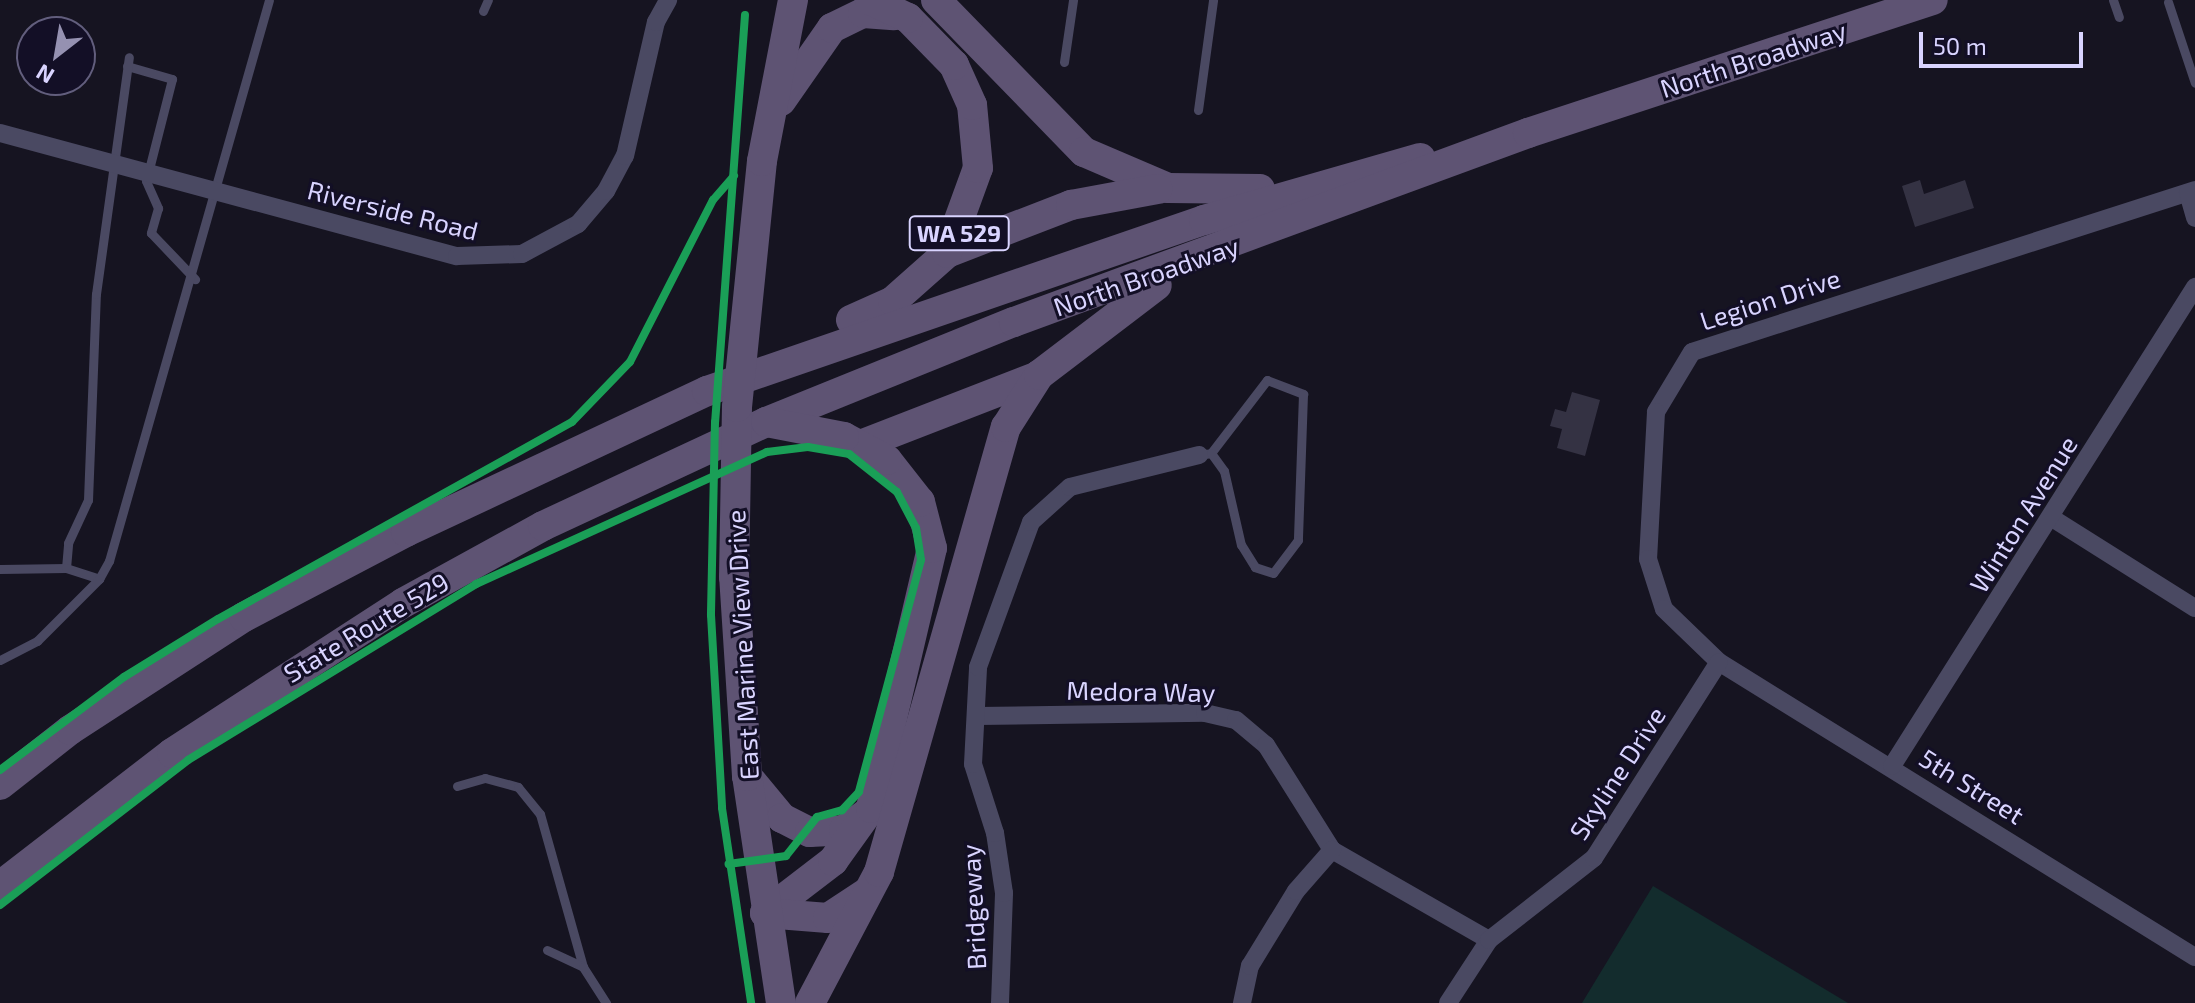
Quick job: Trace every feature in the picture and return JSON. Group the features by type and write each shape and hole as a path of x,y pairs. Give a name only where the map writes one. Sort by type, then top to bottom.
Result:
{"main road":[{"name":"East Marine View Drive","path":"781,1003 765,913 747,776 734,577 737,407 768,122 793,0"},
{"path":"870,0 908,18"},
{"path":"936,0 1055,130 1116,170 1168,188"},
{"name":"North Broadway","path":"766,422 1014,322 1211,254 1528,133 1933,0"},
{"path":"768,122 832,28 863,13 908,18"},
{"name":"WA 529","path":"0,785 151,675 406,532 764,366 893,301 947,253 972,200 977,135 954,65 908,18"},
{"name":"North Broadway","path":"764,366 1356,172 1528,133"},
{"path":"947,253 1071,205 1168,188 1247,192 1356,172"},
{"path":"863,444 1039,375 1100,323 1211,254"},
{"path":"810,1003 879,872 990,467 1039,375"},
{"path":"765,913 833,861 871,808 932,548 911,487 863,444 766,422"},
{"name":"State Route 529","path":"0,886 285,674 543,526 766,422"},
{"path":"747,776 782,818 810,832 844,830 871,808"},
{"path":"765,913 839,915 859,902 879,872"}],"street":[{"name":"Riverside Road","path":"0,133 399,240 485,259 549,245 578,224 625,156 668,0"},
{"path":"2192,192 2195,218"},
{"name":"Legion Drive","path":"1719,662 1664,609 1648,559 1656,412 1692,352 2192,192"},
{"name":"Winton Avenue","path":"1892,766 2052,518 2195,287"},
{"name":"Bridgeway","path":"1000,1003 1004,893 995,833 973,764 978,716 978,667 1031,522 1070,487 1205,454"},
{"path":"2052,518 2195,608"},
{"name":"5th Street","path":"1719,662 1892,766 2195,957"},
{"name":"Skyline Drive","path":"1448,1003 1489,940 1594,858 1719,662"},
{"name":"Medora Way","path":"978,716 1205,713 1236,720 1266,745 1332,850 1489,940"},
{"path":"1242,1003 1250,966 1296,891 1332,850"}],"lane":[{"path":"0,660 37,641 99,579 120,532 195,279 269,0"},
{"path":"483,11 488,0"},
{"path":"1064,62 1073,0"},
{"path":"1198,110 1213,0"},
{"path":"2113,0 2119,17"},
{"path":"2168,2 2195,83"},
{"path":"66,568 68,543 88,500 96,294 128,61 172,79 146,181 158,208 151,233 195,279"},
{"path":"1267,380 1303,394 1298,540 1273,573 1255,567 1241,545 1224,471 1205,454 1256,387 1267,380"},
{"path":"0,569 66,568 99,579"},
{"path":"457,786 485,778 518,787 540,814 583,967 606,1003"},
{"path":"547,950 583,967"}],"green space":[{"path":"1653,886 1848,1003 1582,1003"}],"building":[{"path":"1920,180 1924,194 1965,180 1974,208 1915,227 1902,186"},
{"path":"1572,392 1600,400 1585,456 1557,448 1562,429 1550,426 1555,409 1566,412"}],"cycle path":[{"path":"745,15 715,422 711,615 722,808 751,1003"},
{"path":"0,770 124,677 218,619 572,422 630,362 713,200 734,176"},
{"path":"0,905 188,760 476,584 767,452 808,447 849,454 897,492 916,528 921,560 859,792 842,810 817,817 786,856 729,864"}]}
